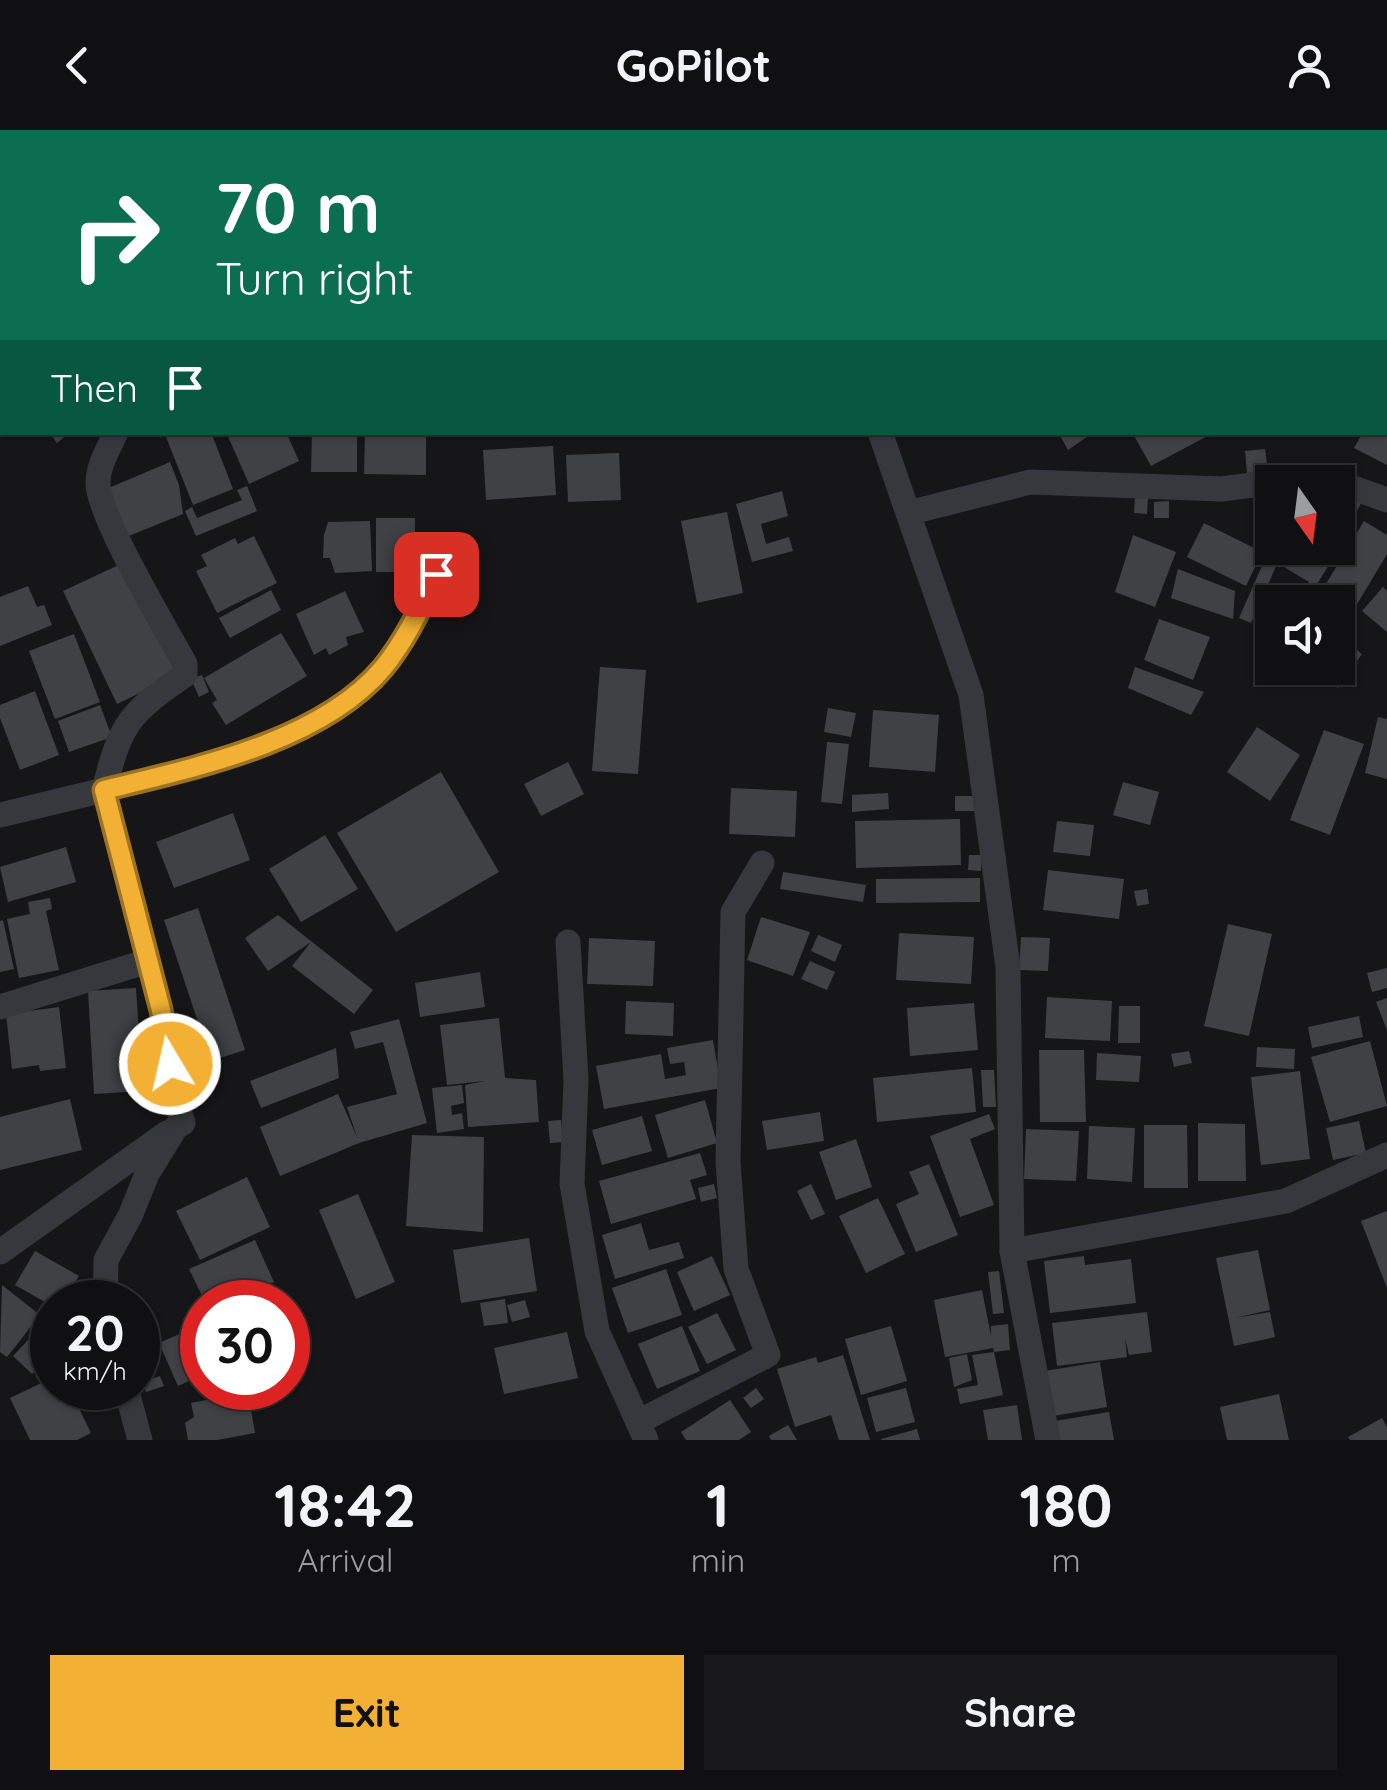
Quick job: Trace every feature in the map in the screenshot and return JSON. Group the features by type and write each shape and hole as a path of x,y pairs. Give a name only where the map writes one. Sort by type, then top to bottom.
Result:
{"street":[{"path":"0,1252 183,1123 161,1010 104,790 122,730 141,708 185,675 185,664 111,524 97,486 101,464 115,435"},
{"path":"881,435 971,695 1008,967 1012,1252 1048,1440"},
{"path":"908,513 1030,482 1222,489 1320,476 1387,500"},
{"path":"0,815 204,766 270,742 331,712 382,670 417,617 436,574"},
{"path":"568,942 576,1080 572,1184 598,1331 642,1431 768,1355 736,1269 728,1162 733,912 762,862"},
{"path":"0,1008 148,961"},
{"path":"105,1280 106,1260 147,1174 176,1127"},
{"path":"1012,1252 1286,1201 1387,1155"},
{"path":"132,1410 140,1440"}],"building":[{"path":"165,435 212,435 233,489 193,505"},
{"path":"227,435 287,435 299,461 249,484"},
{"path":"312,435 357,435 357,472 311,472"},
{"path":"365,435 426,435 426,475 364,474"},
{"path":"1060,435 1090,435 1068,450"},
{"path":"1134,435 1209,435 1151,466"},
{"path":"1361,435 1387,435 1387,465 1354,448"},
{"path":"553,446 556,495 486,500 483,450"},
{"path":"1265,449 1267,465 1255,465 1255,472 1247,473 1245,451"},
{"path":"619,453 621,500 568,502 566,455"},
{"path":"170,462 179,485 183,514 124,538 104,490"},
{"path":"247,486 257,511 196,536 185,511 192,507 197,518 242,500 237,490"},
{"path":"782,491 788,516 761,524 766,544 789,537 793,551 752,562 736,504"},
{"path":"1355,495 1363,499 1355,515"},
{"path":"1135,498 1148,498 1147,514 1134,513"},
{"path":"1169,501 1169,518 1154,518 1154,502"},
{"path":"727,512 743,593 697,603 681,521"},
{"path":"376,518 415,518 415,584 408,584 404,572 376,572"},
{"path":"370,521 372,571 335,573 330,558 323,558 328,522"},
{"path":"1364,521 1387,535 1387,554 1355,608 1355,585 1325,585 1337,565 1355,565 1355,536"},
{"path":"1204,523 1255,548 1256,565 1246,586 1187,557"},
{"path":"1133,535 1176,552 1155,607 1115,592"},
{"path":"254,536 277,583 217,613 196,571 207,566 201,555 235,538 238,544"},
{"path":"123,563 177,675 117,704 63,591"},
{"path":"1262,565 1277,565 1268,585 1255,585 1255,614 1251,623 1239,618"},
{"path":"1281,565 1329,565 1316,585 1307,585 1309,582"},
{"path":"1178,569 1235,591 1233,619 1171,598"},
{"path":"28,586 37,607 44,605 52,625 0,646 0,597"},
{"path":"1383,587 1387,591 1387,632 1362,611"},
{"path":"271,590 281,610 230,638 219,618"},
{"path":"345,591 364,632 346,637 348,645 329,655 326,648 314,655 296,614"},
{"path":"1159,619 1210,637 1193,680 1144,660"},
{"path":"281,633 307,676 226,725 212,703 217,700 204,678"},
{"path":"74,634 100,702 55,719 29,651"},
{"path":"600,667 646,670 638,774 592,771"},
{"path":"1135,667 1204,692 1191,715 1128,688"},
{"path":"202,675 209,692 199,697 191,679"},
{"path":"35,691 59,755 20,770 0,718 0,705"},
{"path":"100,705 112,737 69,752 58,721"},
{"path":"828,708 856,713 851,737 824,732"},
{"path":"873,710 939,715 935,772 869,767"},
{"path":"1378,717 1387,719 1387,779 1365,773"},
{"path":"1257,727 1300,755 1270,801 1227,772"},
{"path":"1324,730 1364,744 1330,835 1290,820"},
{"path":"827,742 849,744 842,804 821,802"},
{"path":"568,762 584,794 541,816 524,784"},
{"path":"441,772 499,872 396,932 337,833"},
{"path":"1123,782 1159,792 1150,825 1113,815"},
{"path":"731,788 797,791 795,837 729,834"},
{"path":"888,793 889,809 852,812 852,795"},
{"path":"955,796 975,796 975,811 955,811"},
{"path":"233,813 250,860 174,888 156,842"},
{"path":"960,819 961,865 856,868 855,821"},
{"path":"1057,821 1094,825 1090,856 1053,852"},
{"path":"325,835 358,889 301,922 269,869"},
{"path":"66,847 76,882 8,902 0,867"},
{"path":"969,855 981,855 981,871 968,870"},
{"path":"1048,870 1124,879 1119,919 1043,910"},
{"path":"783,872 866,885 863,902 780,889"},
{"path":"980,878 980,902 876,903 876,879"},
{"path":"1147,889 1149,904 1137,906 1134,891"},
{"path":"50,898 52,909 46,911 59,970 19,978 7,919 30,914 28,902"},
{"path":"198,908 245,1050 211,1061 164,920"},
{"path":"278,915 373,990 354,1014 292,966 311,942 268,971 245,938"},
{"path":"761,917 810,932 793,976 747,960"},
{"path":"3,920 14,969 0,972 0,921"},
{"path":"1228,924 1272,934 1249,1036 1204,1026"},
{"path":"899,933 974,937 971,984 896,980"},
{"path":"818,935 842,945 835,962 811,951"},
{"path":"1021,937 1050,938 1048,971 1019,970"},
{"path":"589,938 655,941 653,986 587,984"},
{"path":"810,961 835,972 827,990 801,979"},
{"path":"1387,968 1387,988 1372,992 1367,973"},
{"path":"480,972 485,1007 420,1017 415,983"},
{"path":"136,988 143,1091 94,1094 88,991"},
{"path":"1047,997 1112,1001 1110,1041 1045,1038"},
{"path":"1387,998 1387,1030 1376,1002"},
{"path":"626,1001 674,1003 673,1036 625,1034"},
{"path":"974,1003 978,1050 910,1056 907,1008"},
{"path":"1119,1006 1140,1006 1140,1043 1118,1043"},
{"path":"59,1007 66,1068 40,1071 39,1065 12,1069 6,1014"},
{"path":"1359,1016 1363,1037 1312,1048 1308,1027"},
{"path":"499,1018 505,1078 536,1080 539,1122 468,1127 465,1085 485,1081 447,1085 440,1025"},
{"path":"399,1019 427,1123 359,1143 280,1176 260,1127 338,1094 357,1137 347,1107 397,1094 383,1042 355,1049 350,1032"},
{"path":"713,1040 721,1088 604,1109 596,1066 661,1054 665,1079 686,1075 684,1062 670,1064 667,1048"},
{"path":"1370,1041 1387,1106 1330,1122 1311,1057"},
{"path":"1257,1047 1295,1049 1294,1069 1256,1067"},
{"path":"336,1048 339,1078 261,1108 250,1081"},
{"path":"1039,1050 1084,1050 1086,1122 1040,1122"},
{"path":"1189,1051 1192,1063 1174,1067 1171,1054"},
{"path":"1097,1053 1141,1056 1139,1082 1096,1080"},
{"path":"972,1068 976,1112 877,1122 873,1078"},
{"path":"981,1070 994,1070 996,1107 983,1107"},
{"path":"1300,1071 1310,1159 1261,1165 1251,1077"},
{"path":"462,1085 464,1103 451,1106 452,1115 462,1113 464,1129 437,1133 432,1088"},
{"path":"70,1099 82,1150 0,1170 0,1117"},
{"path":"705,1100 717,1143 668,1158 655,1115"},
{"path":"820,1112 824,1141 767,1150 762,1121"},
{"path":"989,1114 995,1129 970,1139 994,1205 960,1217 930,1136"},
{"path":"642,1116 652,1151 602,1165 592,1130"},
{"path":"561,1120 563,1142 550,1143 548,1121"},
{"path":"1359,1121 1366,1153 1333,1160 1326,1128"},
{"path":"1198,1123 1245,1124 1246,1181 1198,1181"},
{"path":"1144,1125 1187,1125 1188,1188 1144,1188"},
{"path":"1089,1126 1135,1128 1132,1182 1087,1179"},
{"path":"1026,1129 1079,1131 1076,1181 1024,1179"},
{"path":"412,1135 484,1137 483,1232 406,1226"},
{"path":"856,1139 872,1187 836,1200 819,1152"},
{"path":"700,1153 707,1175 690,1180 696,1199 611,1224 599,1181"},
{"path":"929,1164 958,1235 916,1252 896,1204 919,1194 909,1172"},
{"path":"247,1177 270,1227 200,1260 176,1211"},
{"path":"714,1184 717,1198 701,1202 698,1188"},
{"path":"811,1184 825,1214 811,1220 797,1191"},
{"path":"358,1194 395,1282 356,1299 319,1210"},
{"path":"878,1198 905,1254 866,1273 839,1216"},
{"path":"1387,1211 1387,1288 1361,1221"},
{"path":"641,1223 649,1250 679,1242 684,1258 615,1279 602,1235"},
{"path":"529,1238 537,1291 461,1303 453,1250"},
{"path":"255,1240 273,1280 194,1280 189,1269"},
{"path":"1258,1250 1270,1310 1235,1318 1270,1312 1275,1337 1234,1346 1216,1258"},
{"path":"35,1251 79,1276 77,1280 30,1280 30,1294 15,1285"},
{"path":"712,1256 730,1295 694,1311 677,1272"},
{"path":"1084,1256 1085,1265 1131,1259 1136,1303 1050,1313 1044,1261"},
{"path":"666,1269 682,1315 628,1333 612,1288"},
{"path":"999,1271 1004,1313 993,1314 988,1272"},
{"path":"2,1285 30,1307 30,1328 7,1357 0,1352"},
{"path":"982,1290 991,1336 991,1326 1008,1324 1010,1350 994,1352 993,1348 945,1357 934,1300"},
{"path":"505,1299 508,1323 484,1326 480,1303"},
{"path":"525,1300 530,1317 512,1322 507,1305"},
{"path":"1147,1312 1152,1352 1129,1355 1125,1338 1127,1357 1057,1366 1052,1323"},
{"path":"717,1313 736,1350 707,1364 688,1327"},
{"path":"682,1326 700,1371 657,1389 638,1344"},
{"path":"891,1326 907,1381 861,1395 845,1339"},
{"path":"567,1332 578,1378 504,1394 494,1348"},
{"path":"180,1334 178,1386 160,1345"},
{"path":"30,1338 30,1372 13,1356"},
{"path":"994,1352 1003,1395 960,1404 957,1389 978,1385 972,1355"},
{"path":"967,1354 972,1380 954,1387 949,1358"},
{"path":"843,1355 870,1440 839,1440 831,1415 795,1427 777,1369 816,1357 818,1363"},
{"path":"1100,1362 1107,1407 1053,1416 1045,1371"},
{"path":"30,1388 30,1410 80,1410 91,1433 77,1440 30,1440 10,1398"},
{"path":"756,1388 764,1399 751,1408 743,1398"},
{"path":"906,1388 915,1422 876,1432 867,1398"},
{"path":"1279,1394 1289,1440 1227,1440 1220,1407"},
{"path":"730,1400 751,1432 739,1440 686,1440 681,1432"},
{"path":"1017,1405 1022,1440 988,1440 983,1410"},
{"path":"192,1410 251,1410 255,1433 217,1440 188,1440 185,1423 194,1417"},
{"path":"1109,1412 1114,1440 1058,1440 1055,1421"},
{"path":"1382,1418 1387,1440 1348,1437"},
{"path":"788,1425 797,1440 771,1440 769,1436"},
{"path":"917,1429 920,1440 881,1440 881,1439"}],"route":[{"path":"170,1064 161,1010 104,790 204,766 270,742 331,712 382,670 417,617 436,574"}]}
